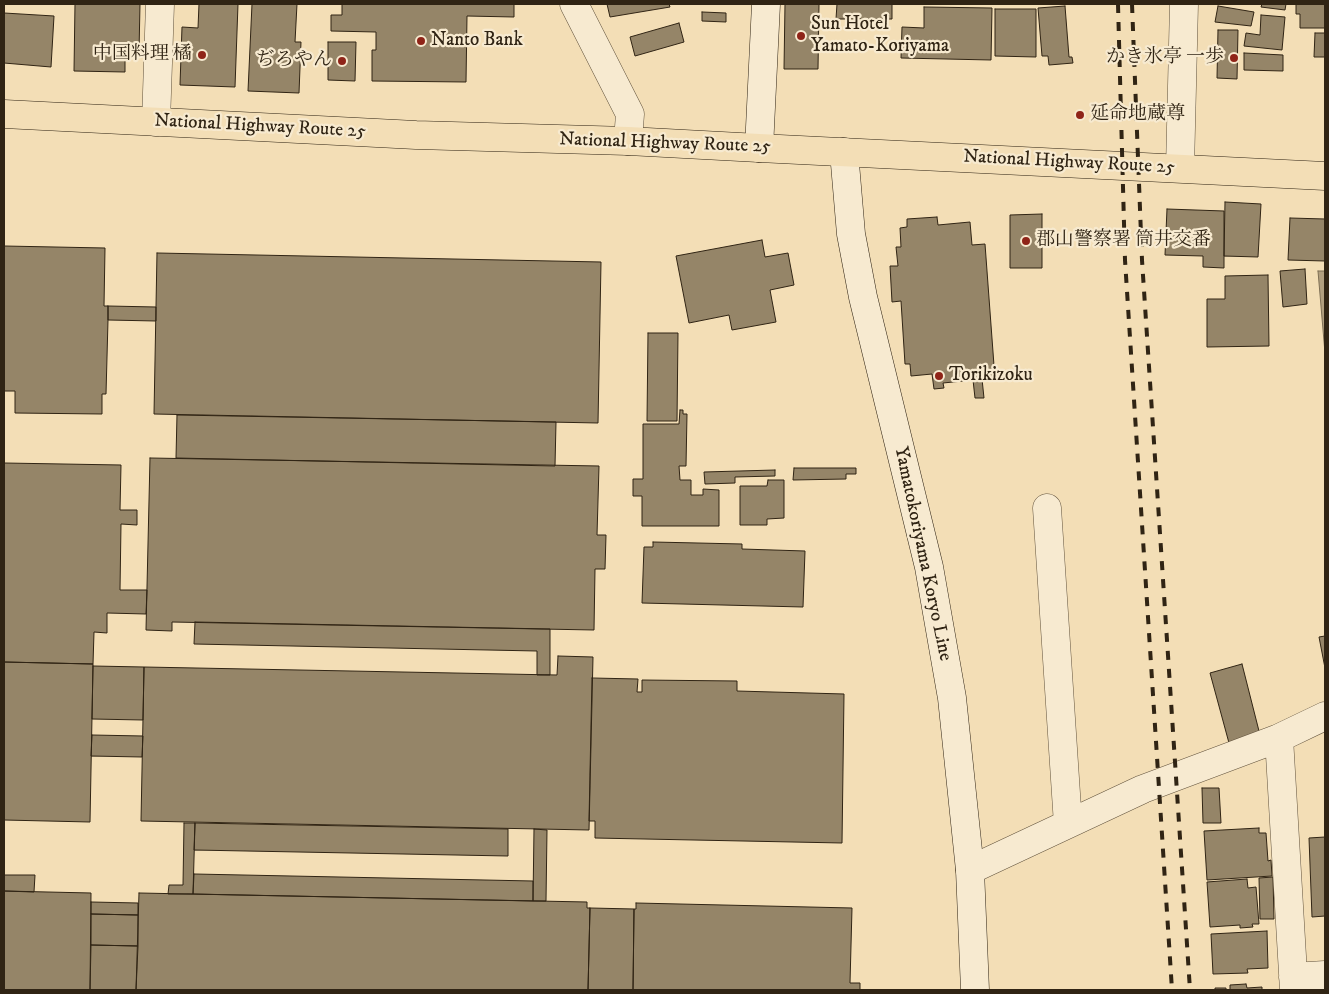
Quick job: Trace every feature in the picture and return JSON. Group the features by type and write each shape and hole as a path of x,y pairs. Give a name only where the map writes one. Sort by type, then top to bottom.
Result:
{"highway":[{"name":"National Highway Route 25","path":"4,114 416,135 628,142 1325,176"}],"street":[{"path":"156,122 160,4"},
{"path":"574,4 630,114 628,142"},
{"path":"759,148 766,4"},
{"path":"1180,168 1184,4"},
{"name":"Yamatokoriyama Koryo Line","path":"844,152 850,234 863,297 929,567 952,698 970,870 975,990"},
{"path":"1047,508 1068,824"},
{"path":"970,870 1143,789 1279,738 1325,716"},
{"path":"1279,738 1294,983 1325,975"}],"shaded area":[{"path":"1318,271 1325,271 1325,353"}],"building":[{"path":"75,4 140,4 139,52 125,52 125,72 74,71"},
{"path":"199,4 238,4 235,87 180,85 182,27 198,28"},
{"path":"252,4 297,4 295,42 301,42 299,93 248,91"},
{"name":"Nanto Bank","path":"342,4 514,4 514,17 467,16 466,82 372,81 372,50 376,50 376,32 331,31 331,15 342,15"},
{"path":"607,4 669,4 670,7 610,17"},
{"name":"Sun Hotel Yamato-Koriyama","path":"785,4 819,4 818,69 784,69"},
{"path":"837,4 892,4 892,19 836,19"},
{"path":"1262,4 1286,4 1285,10 1261,7"},
{"path":"1296,4 1325,4 1325,28 1300,28 1300,14 1296,14"},
{"path":"1065,6 1069,57 1072,57 1073,63 1049,65 1048,56 1042,56 1038,8"},
{"path":"1218,6 1254,12 1251,26 1215,22"},
{"path":"924,7 992,8 991,60 901,58 902,27 924,28"},
{"path":"995,9 1036,9 1036,57 995,56"},
{"path":"702,12 726,13 726,22 702,21"},
{"path":"4,13 54,16 51,67 4,63"},
{"path":"1261,15 1285,17 1282,50 1244,46 1246,33 1260,35"},
{"path":"679,23 684,42 635,56 630,37"},
{"path":"1218,30 1238,30 1237,79 1217,78"},
{"path":"1315,33 1325,33 1325,57 1314,57"},
{"name":"ぢろやん","path":"328,42 356,42 355,81 328,80"},
{"path":"1244,53 1283,55 1283,71 1244,70"},
{"path":"1225,202 1261,204 1258,257 1224,256"},
{"path":"1167,209 1224,211 1224,268 1203,267 1203,256 1165,255"},
{"name":"郡山警察署 筒井交番","path":"1042,214 1042,268 1010,268 1010,215"},
{"path":"937,217 938,225 970,222 972,245 985,244 995,379 982,379 984,398 975,398 973,380 943,383 944,388 934,389 932,374 911,376 910,364 905,364 901,301 892,302 890,266 898,266 896,247 901,247 900,228 907,227 907,219"},
{"path":"1290,218 1325,219 1325,261 1288,260"},
{"path":"762,240 765,257 788,253 794,285 770,290 776,322 732,330 729,315 689,323 676,256"},
{"path":"4,246 105,248 104,306 108,306 108,320 106,394 102,394 102,414 15,413 15,391 4,391"},
{"path":"157,253 601,262 598,423 154,414"},
{"path":"1305,269 1307,304 1283,307 1280,271"},
{"path":"1268,275 1269,346 1207,347 1207,299 1225,299 1225,276"},
{"path":"108,306 156,307 156,321 108,320"},
{"path":"648,333 678,333 677,421 647,421"},
{"path":"680,410 683,410 683,414 687,414 686,466 679,466 680,480 691,480 691,495 703,495 703,489 719,490 719,526 642,526 642,496 633,496 633,479 643,479 643,424 679,424"},
{"path":"177,415 556,422 555,466 176,458"},
{"path":"150,458 599,466 597,535 606,535 605,569 595,569 594,630 172,622 172,631 146,630"},
{"path":"4,463 121,465 120,510 137,510 137,525 121,524 120,590 147,590 146,614 107,613 107,633 94,632 93,664 4,662"},
{"path":"794,468 856,468 856,474 846,474 846,479 793,480"},
{"path":"775,470 775,476 735,477 735,483 705,484 704,472"},
{"path":"768,480 784,480 784,518 767,519 767,525 740,525 740,486 767,486"},
{"path":"653,542 742,544 742,549 805,551 803,607 642,603 644,547 653,547"},
{"path":"195,622 550,629 550,675 537,675 537,651 194,644"},
{"path":"1325,636 1325,668 1319,637"},
{"path":"558,656 593,657 589,830 141,821 144,667 557,675"},
{"path":"4,662 93,664 90,822 4,820"},
{"path":"1242,664 1260,735 1229,743 1210,673"},
{"path":"93,666 144,667 143,720 92,719"},
{"path":"592,678 638,679 637,692 642,692 642,680 737,681 737,691 844,694 842,843 595,838 595,821 589,821"},
{"path":"92,735 143,736 142,757 91,756"},
{"path":"1202,788 1219,788 1221,823 1203,823"},
{"path":"184,823 195,823 193,894 168,894 169,885 183,885"},
{"path":"195,823 508,829 508,856 194,850"},
{"path":"1259,828 1259,833 1266,833 1268,861 1271,860 1272,876 1207,880 1204,831"},
{"path":"534,829 547,830 546,901 533,901"},
{"path":"1325,837 1325,916 1312,917 1309,838"},
{"path":"194,874 533,881 533,901 193,894"},
{"path":"4,875 35,875 34,892 4,891"},
{"path":"1273,877 1274,919 1260,919 1259,878"},
{"path":"1247,879 1248,888 1256,887 1259,924 1252,924 1253,927 1240,928 1240,925 1210,927 1207,882"},
{"path":"4,891 91,893 90,990 4,990"},
{"path":"139,893 587,902 587,908 590,908 588,990 136,990"},
{"path":"91,902 138,903 138,915 91,914"},
{"path":"636,903 852,908 850,983 860,983 860,990 633,990 634,909 636,909"},
{"path":"590,908 634,909 633,990 588,990"},
{"path":"91,914 138,915 138,946 91,945"},
{"path":"1267,931 1268,968 1247,969 1248,973 1213,974 1211,934"},
{"path":"91,945 138,946 136,990 90,990"},
{"path":"1246,984 1247,988 1262,987 1262,990 1230,990 1230,985"},
{"path":"1215,988 1226,988 1226,990 1215,990"}],"railway":[{"path":"1118,4 1125,260 1172,990"},
{"path":"1132,4 1142,260 1190,990"}],"place":[{"name":"Sun Hotel Yamato-Koriyama","path":"801,36"},
{"name":"Nanto Bank","path":"421,41"},
{"name":"中国料理 橘","path":"202,55"},
{"name":"かき氷亭 一歩","path":"1234,58"},
{"name":"ぢろやん","path":"342,61"},
{"name":"延命地蔵尊","path":"1080,115"},
{"name":"郡山警察署 筒井交番","path":"1026,241"},
{"name":"Torikizoku","path":"939,376"}]}
